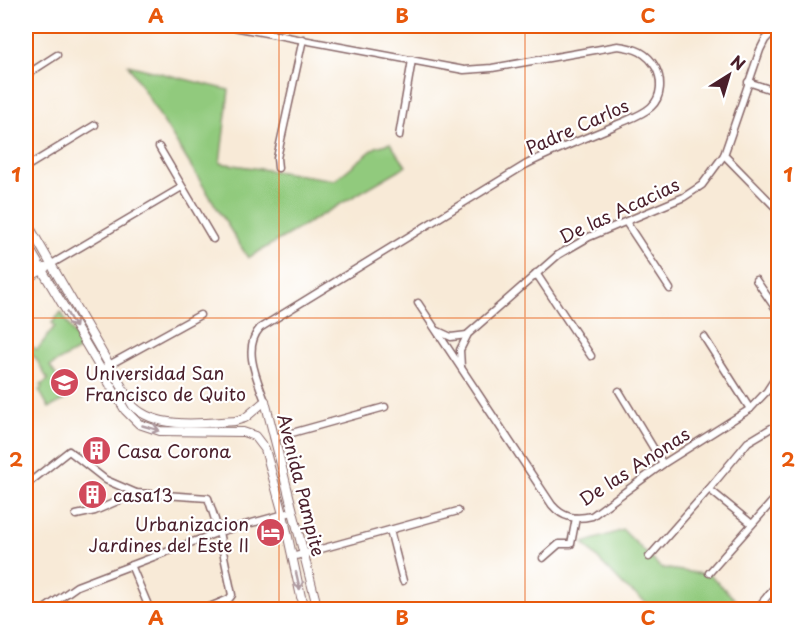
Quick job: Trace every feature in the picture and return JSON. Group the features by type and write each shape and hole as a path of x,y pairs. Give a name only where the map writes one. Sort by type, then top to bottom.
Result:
{"street":[{"name":"Padre Carlos","path":"228,26 474,71 618,46 633,48 650,58 660,79 659,95 652,106 638,115 583,140 554,150 525,165 260,328 252,341 251,351 265,401"},
{"name":"De las Acacias","path":"468,334 558,255 589,237 694,192 702,185 724,155 765,39 778,26"},
{"path":"278,168 277,158 303,39"},
{"path":"26,75 57,55"},
{"path":"399,136 412,60"},
{"path":"748,82 778,92"},
{"path":"26,167 95,124"},
{"path":"159,147 213,239"},
{"path":"724,155 778,210"},
{"path":"26,279 182,187"},
{"name":"Avenida Pampite","path":"26,221 133,406 147,417 169,422 235,421 245,418 265,401 318,609"},
{"path":"626,222 670,289"},
{"name":"Avenida Pampite","path":"26,243 100,370 125,410 138,424 160,431 249,433 262,444 269,460 283,514 301,597 308,609"},
{"path":"536,273 591,356"},
{"path":"756,280 778,312"},
{"name":"De las Anonas","path":"418,303 552,505 560,514 576,518 592,516 663,464 750,410 778,374"},
{"path":"100,370 200,315"},
{"path":"436,330 451,337 462,337 468,334"},
{"path":"461,370 460,351 468,334"},
{"path":"704,337 750,410"},
{"path":"619,391 663,464"},
{"path":"262,444 274,438 385,407"},
{"path":"223,422 224,432"},
{"path":"649,556 748,442 778,424"},
{"path":"26,485 69,451 106,480 136,493 208,498 219,532 232,594 229,599 202,609"},
{"path":"709,489 752,524"},
{"path":"76,515 95,511 136,493"},
{"path":"708,573 778,495"},
{"path":"292,557 458,511"},
{"path":"43,609 72,588 131,565 219,532 292,512"},
{"path":"543,558 558,544 571,544 576,518"},
{"path":"390,531 403,581"},
{"path":"131,565 150,609"},
{"path":"756,609 778,583"}],"green space":[{"path":"128,65 229,90 220,163 335,180 376,147 390,143 406,166 248,258"},
{"path":"61,312 82,348 50,366 70,397 49,408 39,390 42,388 41,385 48,380 35,357 26,354 26,346 28,343 37,350 55,326 52,323"},
{"path":"623,530 661,568 710,575 745,609 653,609 624,586 583,543"}],"place":[{"name":"Universidad San Francisco de Quito","path":"64,382"},
{"name":"Casa Corona","path":"96,450"},
{"name":"casa13","path":"92,494"},
{"name":"Urbanizacion Jardines del Este II","path":"270,533"}]}
